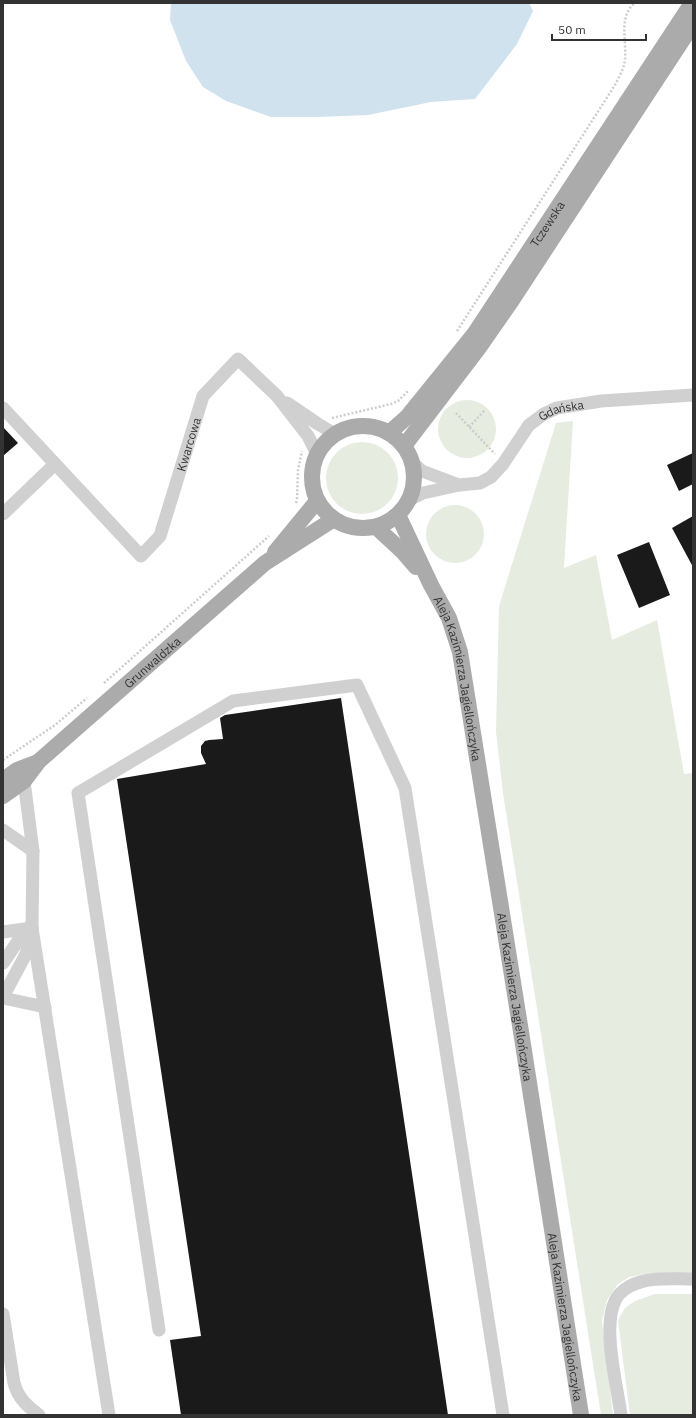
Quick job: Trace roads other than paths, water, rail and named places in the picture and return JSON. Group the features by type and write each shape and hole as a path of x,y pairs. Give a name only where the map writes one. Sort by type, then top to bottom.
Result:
{"main road":[{"name":"Tczewska","path":"389,433 408,417 475,333 692,3"},
{"name":"Tczewska","path":"404,446 478,349 510,303 693,24"},
{"path":"362,426 376,427 389,433 404,446 412,464 414,483 409,500 398,514 388,522 376,527 362,529 347,526 334,520 324,511 317,501 313,489 313,466 317,454 335,434 348,428 362,426"},
{"name":"Grunwaldzka","path":"3,796 24,781 39,761 265,563 317,501"},
{"name":"Aleja Kazimierza Jagiellończyka","path":"398,514 431,585 449,618 460,652 524,1046 580,1415"},
{"name":"Grunwaldzka","path":"265,563 334,520"},
{"name":"Aleja Kazimierza Jagiellończyka","path":"376,527 403,552 431,585"},
{"name":"Grunwaldzka","path":"3,780 17,770 39,761"}],"street":[{"name":"Kwarcowa","path":"55,464 141,556 160,536 203,396 238,359 277,396 308,436 317,454"},
{"name":"Gdańska","path":"409,500 423,493 459,485 480,483 491,477 503,464 530,425 544,414 557,408 601,401 693,395"},
{"name":"Kwarcowa","path":"277,396 335,434"},
{"path":"3,408 55,464 3,514"},
{"name":"Gdańska","path":"412,464 422,472 459,485"},
{"path":"159,1330 78,793 233,701 357,685 405,788 503,1415"},
{"path":"24,781 33,851 32,928 105,1413"},
{"path":"3,830 33,851"},
{"path":"3,932 32,928"},
{"path":"3,963 20,938 32,928"},
{"path":"32,928 26,954 3,998 45,1007"},
{"path":"621,1415 610,1344 609,1321 615,1299 631,1286 652,1279 693,1279"},
{"path":"3,1314 17,1393 25,1404 39,1415"}],"water":[{"path":"171,3 529,3 533,11 517,44 475,99 431,102 368,115 271,117 226,101 203,87 186,61 170,20"}]}
